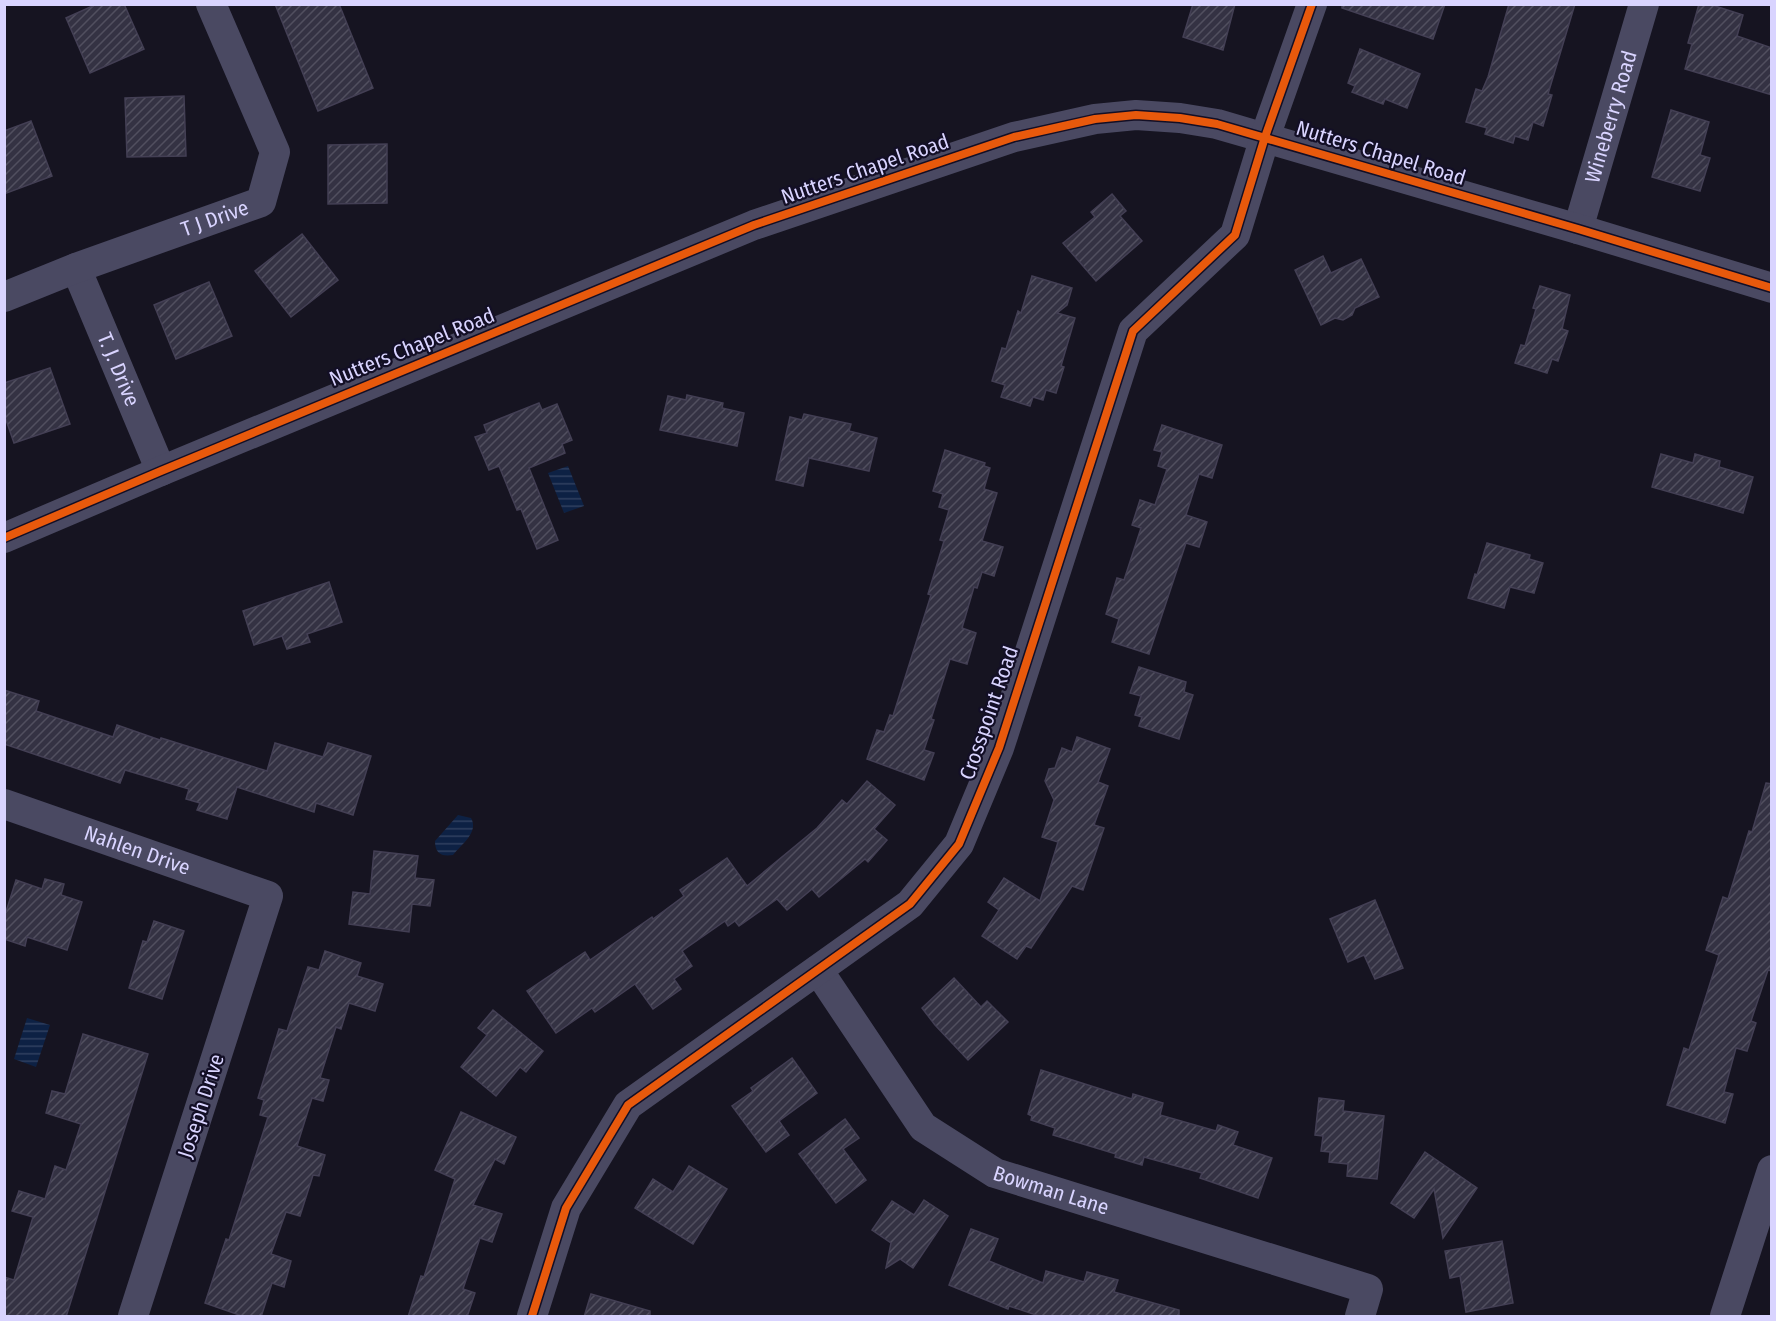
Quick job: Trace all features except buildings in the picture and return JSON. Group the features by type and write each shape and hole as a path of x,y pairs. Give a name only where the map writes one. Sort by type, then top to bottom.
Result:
{"street":[{"name":"T J Drive","path":"4,297 76,268 261,202 275,152 211,4"},
{"name":"Crosspoint Road","path":"532,1317 566,1208 628,1105 910,904 959,844 999,748 1133,331 1235,235 1265,136 1312,4"},
{"name":"Wineberry Road","path":"1578,229 1644,4"},
{"name":"Nutters Chapel Road","path":"4,537 754,225 1014,137 1095,118 1136,115 1180,118 1218,124 1265,136 1772,288"},
{"name":"T. J. Drive","path":"76,268 161,471"},
{"name":"Nahlen Drive","path":"4,804 268,896"},
{"name":"Joseph Drive","path":"133,1317 268,896"},
{"name":"Bowman Lane","path":"818,970 923,1127 995,1173 1364,1303"},
{"path":"1725,1317 1772,1170"}],"water":[{"path":"568,466 584,506 564,513 548,473"},
{"path":"458,815 471,818 473,828 471,833 453,855 442,855 436,849 435,841"},
{"path":"27,1018 50,1025 36,1067 14,1059"}],"cycle path":[{"path":"532,1316 566,1208 628,1105 910,904 959,844 999,748 1133,331 1235,235 1265,137 1312,4"},
{"path":"4,538 754,225 1014,137 1095,119 1136,115 1180,118 1217,124 1772,288"}]}
